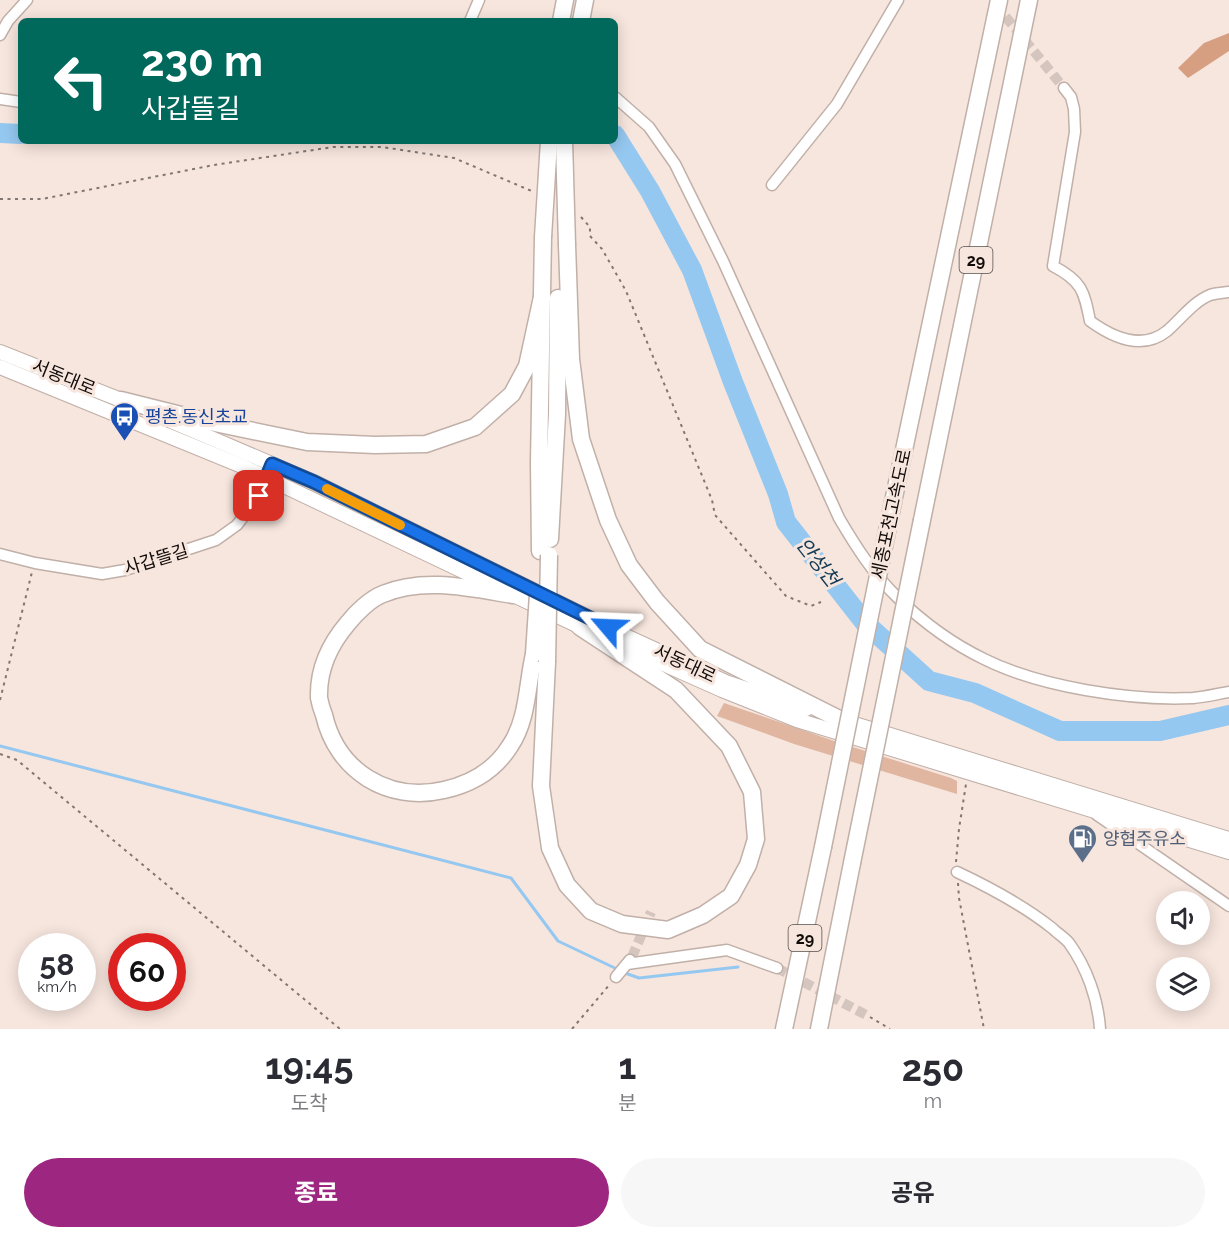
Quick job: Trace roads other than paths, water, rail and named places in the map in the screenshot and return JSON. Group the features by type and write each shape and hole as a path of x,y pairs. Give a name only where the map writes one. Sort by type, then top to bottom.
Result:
{"highway":[{"path":"562,18 566,0"},
{"path":"582,18 585,0"},
{"name":"세종포천고속도로","path":"784,1029 999,0"},
{"name":"세종포천고속도로","path":"819,1029 1029,0"},
{"path":"549,144 556,242 581,439 608,520 629,565 657,602 700,649 839,719"},
{"path":"564,144 556,242 557,414 545,553 541,658 541,786 550,848 567,885 591,911 622,924 668,930 703,915 731,896 748,865 756,838 752,792 729,746 676,690 580,627"},
{"path":"121,400 205,421 307,442 426,444 475,427 512,394 527,366 556,242"},
{"path":"542,297 539,463 545,553"},
{"path":"513,595 447,584 404,588 381,594 354,615 336,637 323,666 319,698 328,734 346,761 365,778 396,791 426,794 465,785 491,768 511,746 522,720 541,658"}],"main road":[{"name":"서동대로","path":"0,352 121,400 270,471 513,595 722,690 797,720 1229,852"},
{"name":"서동대로","path":"0,367 178,438 270,471 314,482 628,637 718,678 839,719 1229,839"}],"street":[{"path":"0,35 8,21 27,0"},
{"path":"471,18 479,0"},
{"path":"772,185 837,104 898,0"},
{"path":"1064,88 1071,97 1075,132 1053,266 1069,274 1084,292 1090,321 1119,338 1140,341 1165,332 1191,308 1211,294 1229,292"},
{"path":"0,99 18,102"},
{"path":"618,100 650,127 675,164 723,261 839,518 860,552 897,597 940,633 983,659 1038,678 1098,691 1163,698 1195,698 1229,692"},
{"name":"사갑뜰길","path":"0,554 35,563 102,574 125,570 216,540 237,525 259,496 270,471"},
{"path":"1092,811 1229,906"},
{"path":"957,872 1000,893 1027,910 1068,942 1086,971 1098,1010 1100,1029"},
{"path":"616,977 628,963 727,950 777,968"}],"waterway":[{"name":"안성천","path":"0,133 18,134"},
{"name":"안성천","path":"618,140 650,191 692,270 733,382 778,494 786,522 865,623 929,681 975,693 1060,731 1160,731 1229,715"},
{"path":"0,746 511,878 558,941 619,970"},
{"path":"625,973 639,978 738,967"}],"tunnel":[{"path":"996,5 1064,88"},
{"path":"632,957 651,912"},
{"path":"777,968 870,1017"}],"place":[{"name":"평촌.동신초교","path":"124,442"},
{"name":"양협주유소","path":"1082,864"}]}
